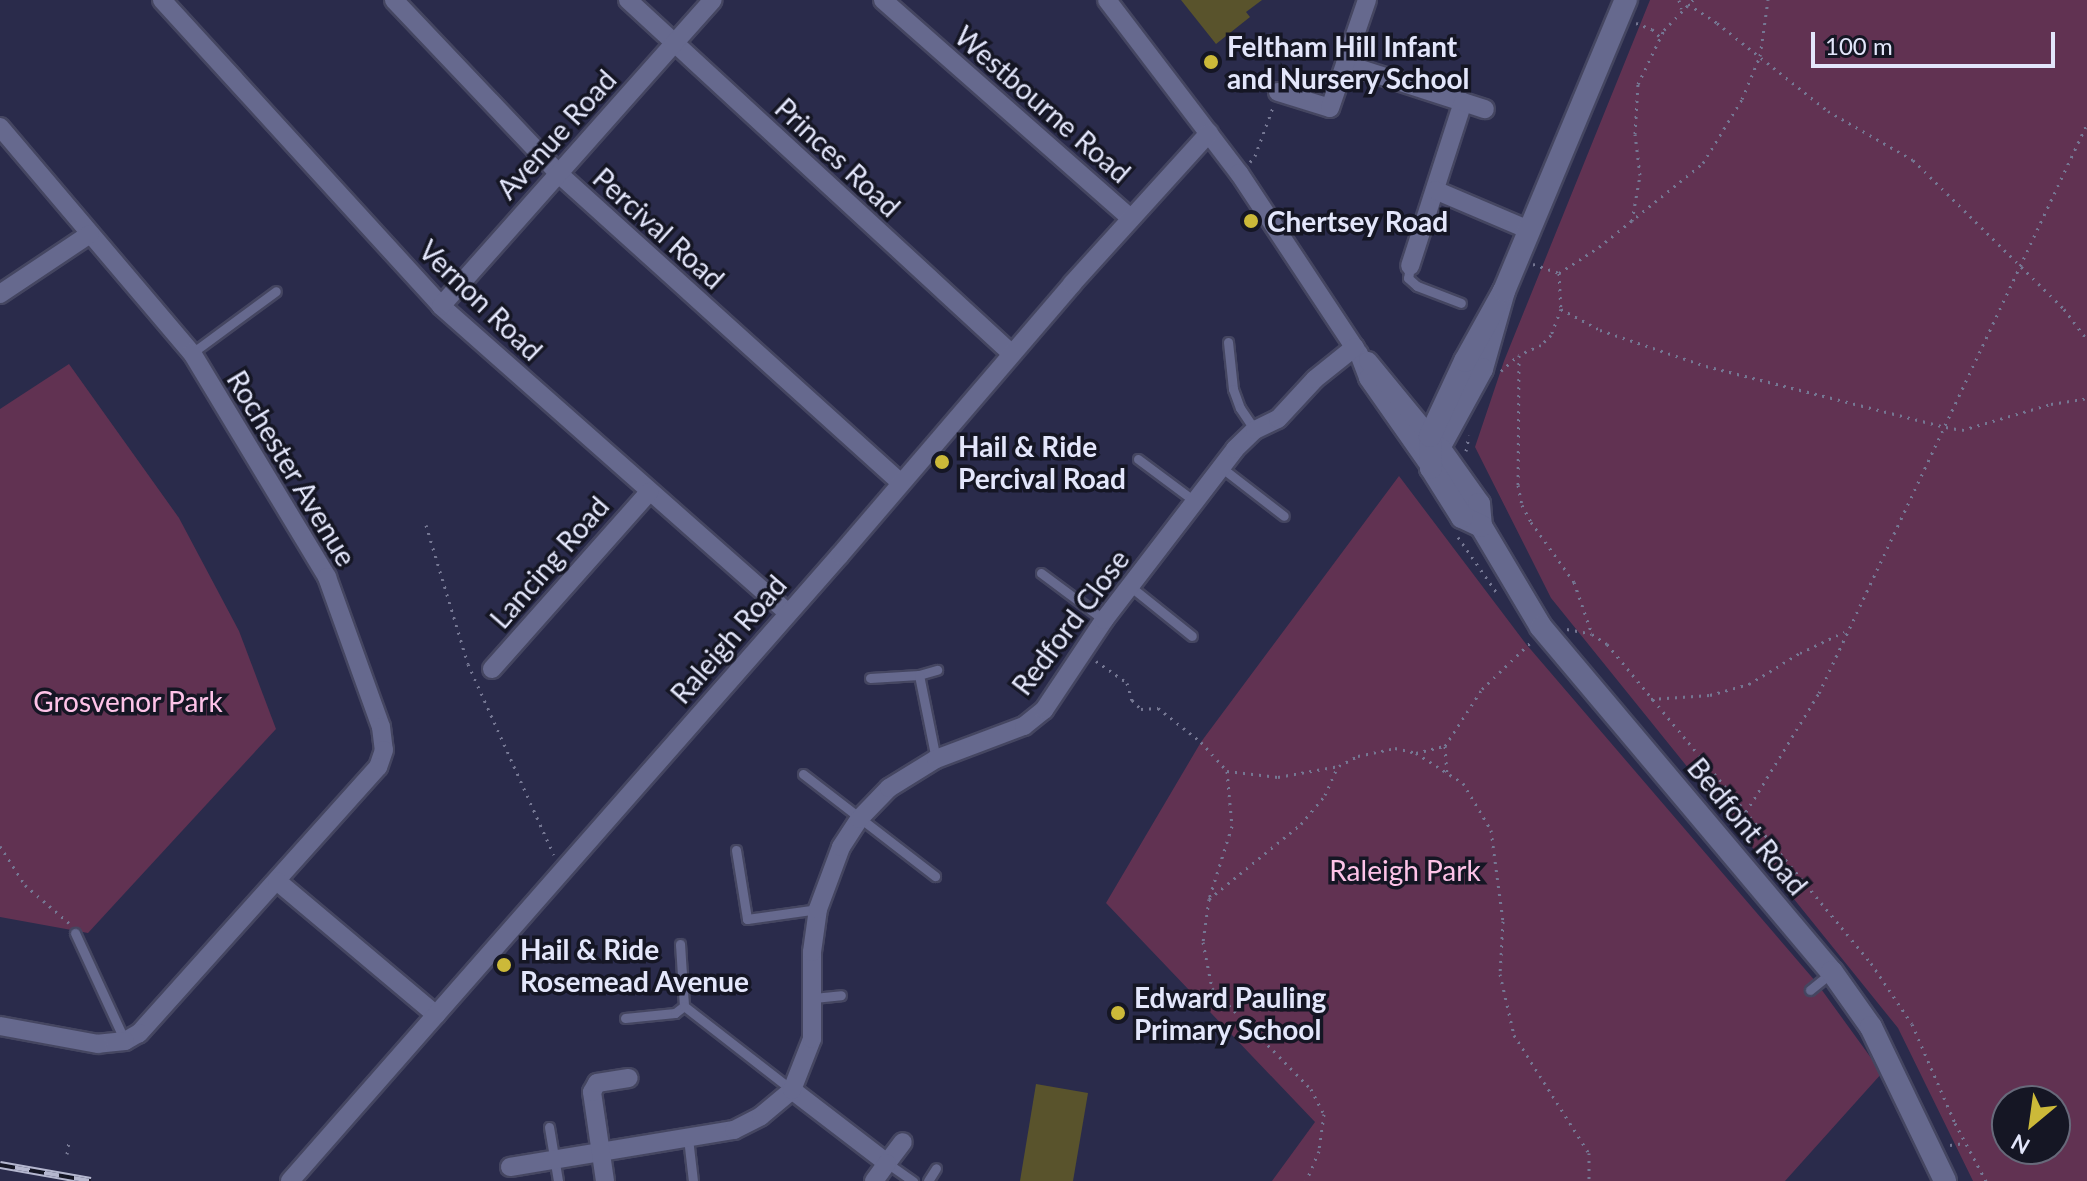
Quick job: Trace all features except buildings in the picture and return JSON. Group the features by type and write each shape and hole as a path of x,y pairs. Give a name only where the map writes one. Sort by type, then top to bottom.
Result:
{"street":[{"name":"Vernon Road","path":"162,0 441,306 788,613"},
{"name":"Percival Road","path":"394,0 559,174 901,483"},
{"name":"Princes Road","path":"628,0 1012,354"},
{"name":"Avenue Road","path":"441,306 713,0"},
{"name":"Westbourne Road","path":"883,0 1130,218"},
{"name":"Bedfont Road","path":"1107,0 1239,173 1357,351 1374,366 1429,449 1479,504 1481,526 1541,627 1832,972 1871,1027 1945,1181"},
{"path":"1278,92 1330,108 1367,0"},
{"path":"1429,449 1482,369 1504,291 1629,11"},
{"path":"1345,64 1485,109"},
{"path":"1410,266 1463,102"},
{"name":"Rochester Avenue","path":"0,127 192,353 327,577 381,727 384,750 378,767 139,1033 125,1041"},
{"name":"Raleigh Road","path":"290,1181 1130,218 1209,133"},
{"path":"1435,190 1531,231"},
{"path":"0,294 90,234"},
{"name":"Redford Close","path":"510,1167 553,1157 734,1130 761,1116 792,1090 812,1039 812,952 818,909 841,847 859,819 889,788 936,759 1024,732 1044,710 1104,620 1193,500 1255,430 1278,419 1315,379 1357,351"},
{"name":"Lancing Road","path":"492,669 649,492"},
{"path":"277,881 436,1015"},
{"path":"0,1026 98,1044 125,1041"},
{"path":"605,1181 592,1092 597,1083 629,1078"},
{"path":"792,1090 887,1163"},
{"path":"874,1181 903,1142"}],"lane":[{"path":"1410,266 1408,278 1417,286 1461,303"},
{"path":"192,353 276,291"},
{"path":"1228,342 1233,389 1240,408 1255,430"},
{"path":"1138,459 1193,500"},
{"path":"1222,468 1284,516"},
{"path":"1041,573 1104,620"},
{"path":"1131,587 1192,636"},
{"path":"870,678 919,675 937,670"},
{"path":"919,675 936,759"},
{"path":"803,774 935,876"},
{"path":"736,850 747,919 818,909"},
{"path":"75,933 125,1041"},
{"path":"680,944 684,1006 792,1090"},
{"path":"1810,990 1832,972"},
{"path":"814,998 841,995"},
{"path":"625,1018 675,1013 684,1006"},
{"path":"549,1127 558,1181"},
{"path":"688,1138 693,1181"},
{"path":"887,1163 913,1181"},
{"path":"928,1181 936,1168"}],"path":[{"path":"1679,0 1681,9"},
{"path":"1632,222 1640,175 1635,134 1638,84 1660,37 1681,9 1693,0"},
{"path":"1559,273 1632,222 1703,163 1742,99 1760,56 1768,0"},
{"path":"1688,4 1760,56 1828,111 1913,160 2064,309 2087,340"},
{"path":"1629,11 1660,37"},
{"path":"1239,173 1255,156 1278,92"},
{"path":"1746,812 1819,693 2087,124"},
{"path":"1531,263 1559,273"},
{"path":"1495,378 1519,355 1541,345 1551,335 1561,309 1559,273"},
{"path":"1561,309 1600,330 1680,358 1962,430 2051,404 2087,398"},
{"path":"1519,355 1517,455 1522,505 1557,561 1569,573 1592,634"},
{"path":"1467,455 1471,432"},
{"path":"426,525 468,664 549,851"},
{"path":"1559,629 1592,634 1607,644 1871,963 1899,1004 1986,1181"},
{"path":"1651,699 1710,695 1749,684 1800,653 1846,631"},
{"path":"1447,773 1445,746 1482,689 1526,644"},
{"path":"1083,651 1127,683 1132,700 1141,709 1158,708 1201,742 1227,771 1243,776 1278,777 1339,766 1358,756 1395,748 1416,753 1463,783 1491,830 1503,921 1500,974 1514,1035 1589,1153 1589,1181"},
{"path":"1416,753 1445,746"},
{"path":"1209,899 1301,824 1325,795 1339,766"},
{"path":"1227,771 1232,826 1209,899 1203,942 1212,988 1311,1089 1324,1114 1319,1151 1306,1181"},
{"path":"0,846 25,885 72,925 75,933"},
{"path":"67,1154 69,1142"}],"green space":[{"path":"1650,0 2087,0 2087,1181 1973,1181 1898,1028 1551,598 1475,447 1504,361"},
{"name":"Grosvenor Park","path":"69,364 179,518 239,631 276,729 88,933 0,917 0,409"},
{"name":"Raleigh Park","path":"1399,476 1526,644 1816,982 1882,1073 1785,1181 1272,1181 1315,1122 1106,903 1201,742"}],"railway":[{"path":"0,1165 91,1181"}],"place":[{"name":"Feltham Hill Infant and Nursery School","path":"1211,62"},
{"name":"Chertsey Road","path":"1251,221"},
{"name":"Hail & Ride Percival Road","path":"942,462"},
{"name":"Hail & Ride Rosemead Avenue","path":"504,965"},
{"name":"Edward Pauling Primary School","path":"1118,1013"}]}
